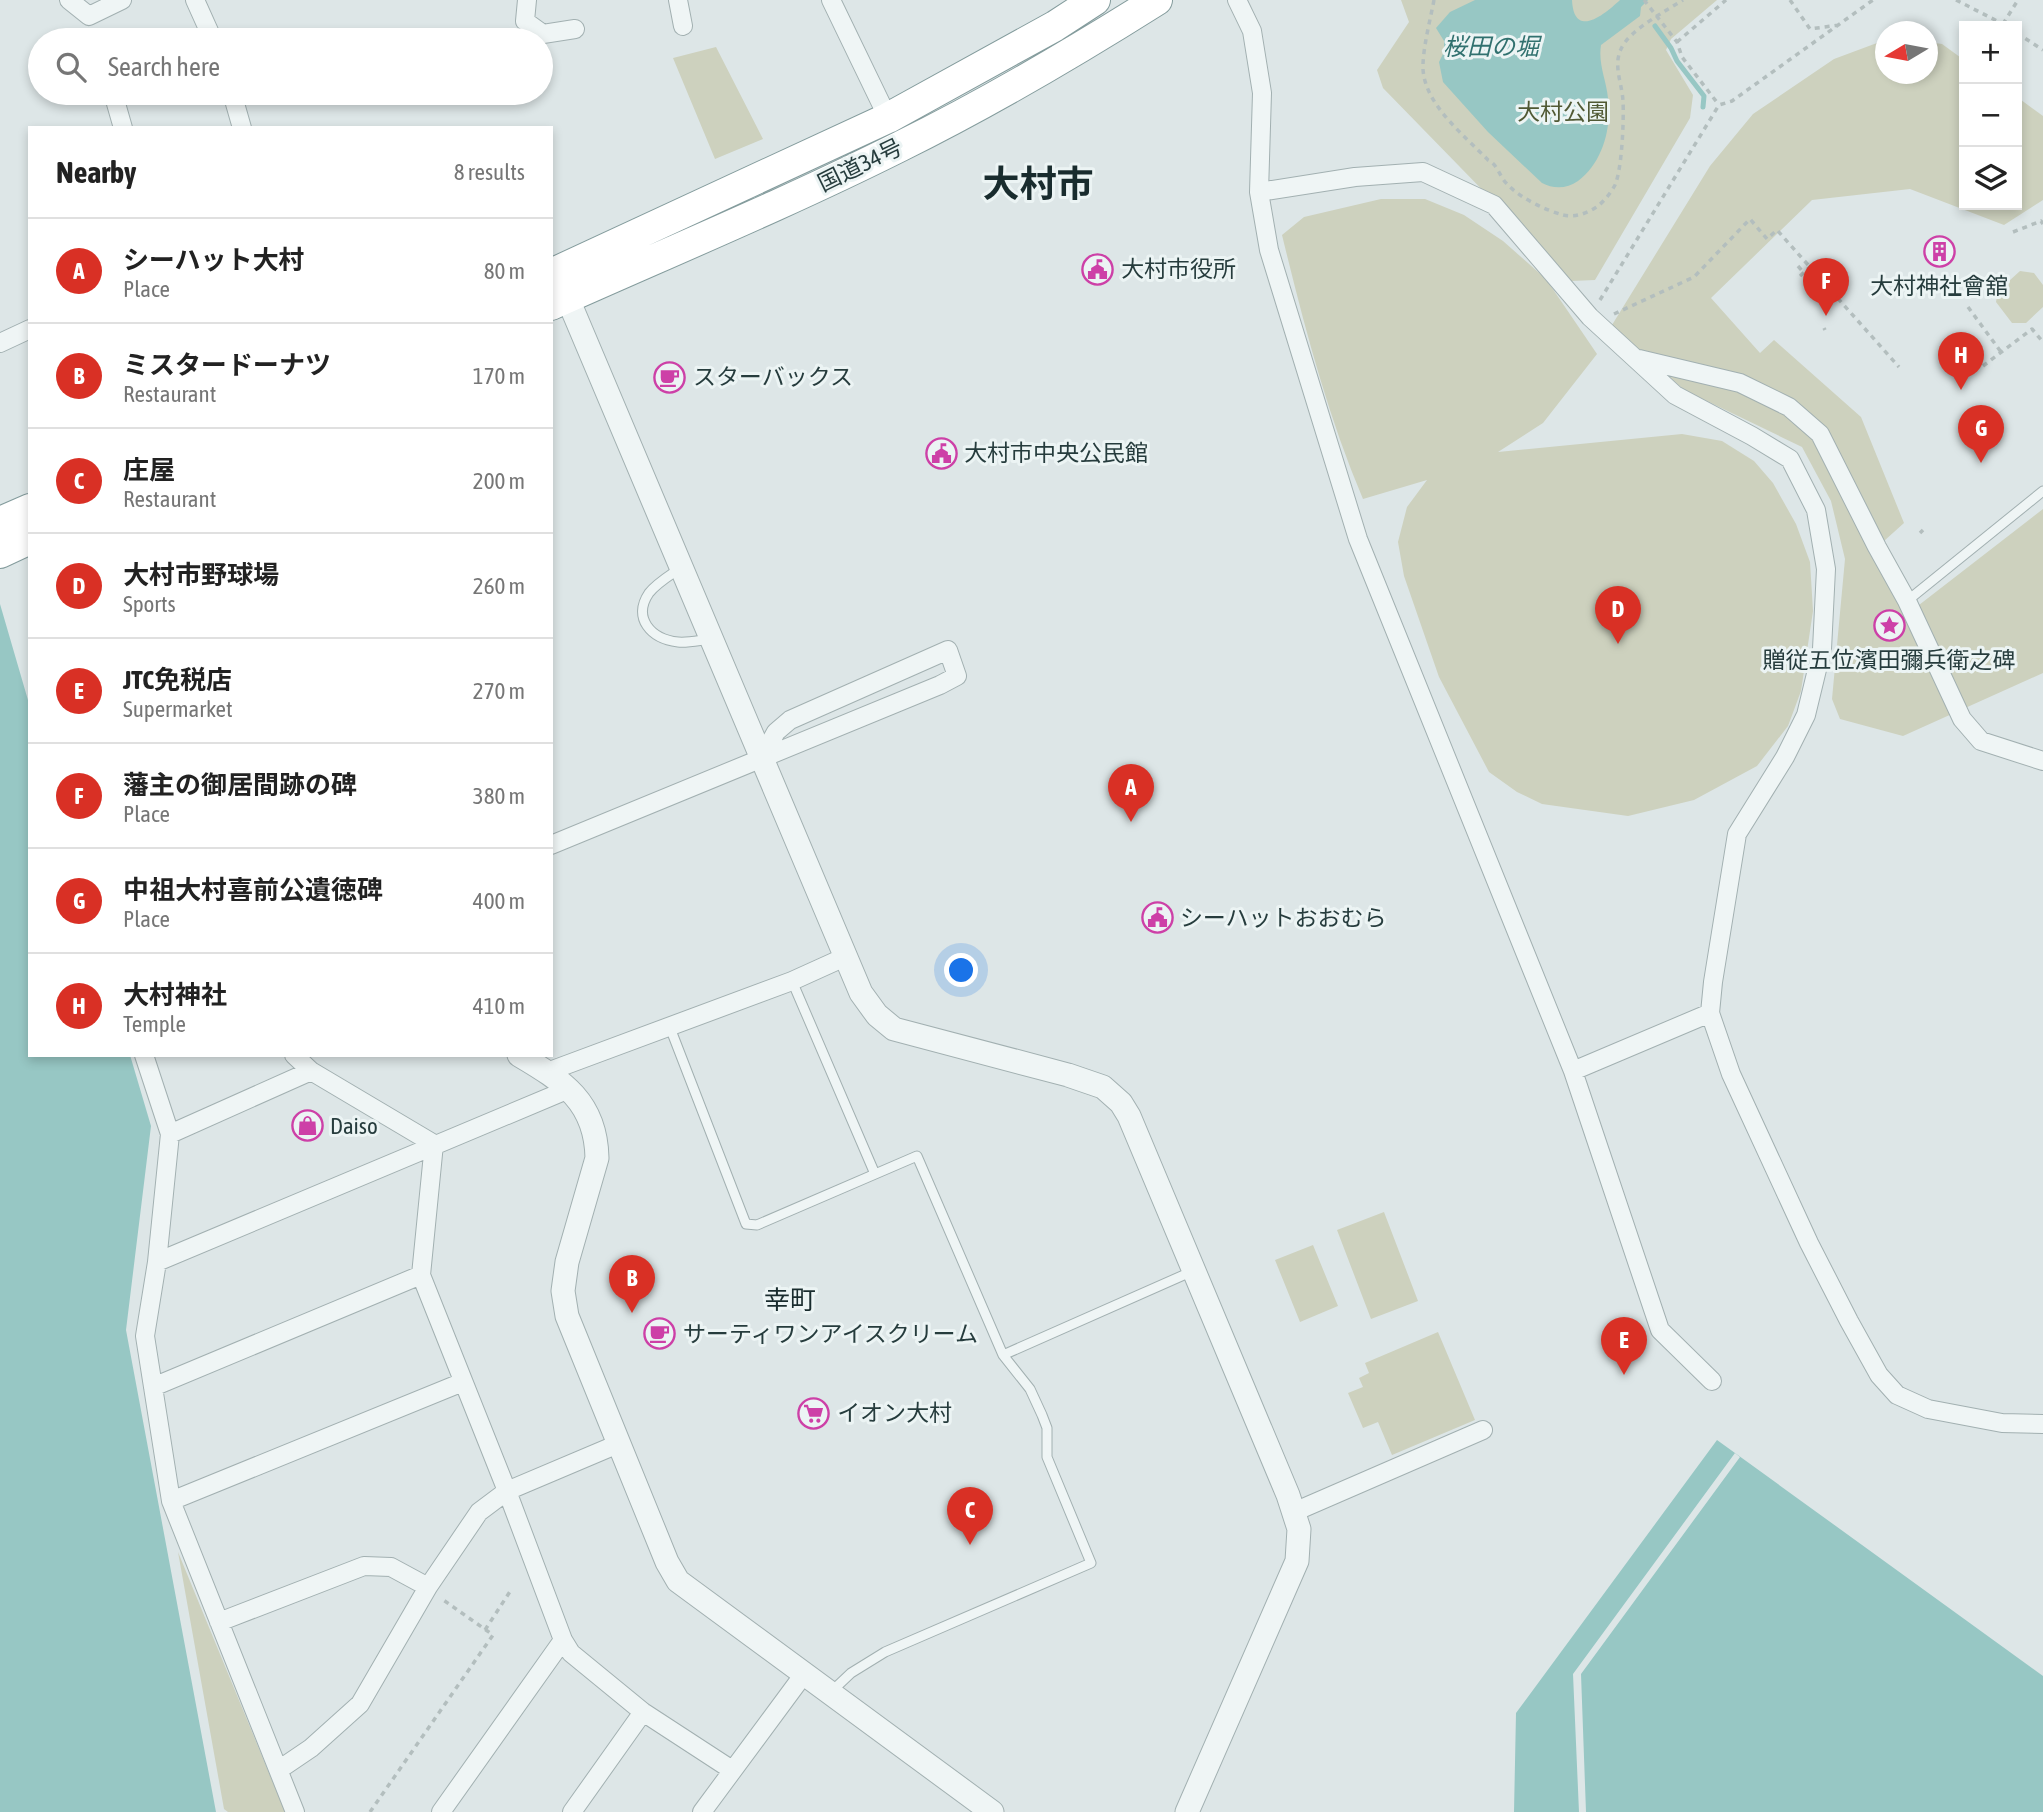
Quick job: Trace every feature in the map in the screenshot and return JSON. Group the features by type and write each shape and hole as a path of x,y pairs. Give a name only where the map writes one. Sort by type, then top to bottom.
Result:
{"highway":[{"name":"国道34号","path":"557,287 888,118 1055,26 1095,0"},
{"name":"国道34号","path":"557,287 792,199 900,146 1056,62 1157,0"},
{"path":"0,522 28,510"},
{"path":"0,553 28,540"}],"street":[{"path":"69,0 89,16 122,0"},
{"path":"195,0 208,28"},
{"path":"527,0 526,20 536,28"},
{"path":"678,0 683,26"},
{"path":"831,0 888,118"},
{"path":"1237,0 1252,31 1262,93 1259,192 1269,250 1358,539 1573,1071 1660,1330 1712,1381"},
{"path":"553,32 575,29"},
{"path":"116,105 122,126"},
{"path":"235,105 241,126"},
{"path":"1259,192 1355,177 1423,172 1494,205 1593,320 1675,395 1790,459 1816,510 1826,569 1822,649 1806,715 1785,757 1737,834 1710,1013 1731,1074 1809,1243 1879,1374 1897,1395 1928,1409 2002,1423 2043,1424"},
{"path":"557,287 682,568 861,993 877,1015 894,1030 1068,1075 1103,1087 1121,1102 1294,1512 1299,1529 1297,1561 1187,1812"},
{"path":"0,343 28,330"},
{"path":"1636,358 1740,383 1789,407 1821,434 1907,601 1962,719 1980,741 2043,761"},
{"path":"553,844 957,676 948,650 790,720 776,732 762,757"},
{"path":"547,1072 792,981 845,957"},
{"path":"1573,1071 1710,1013"},
{"path":"145,1057 170,1134 157,1262 145,1336 171,1501 295,1812"},
{"path":"295,1057 311,1071 434,1144"},
{"path":"522,1057 569,1089 584,1106 597,1143 597,1158 567,1262 563,1291 567,1316 667,1562 678,1581 992,1812"},
{"path":"170,1134 311,1071"},
{"path":"157,1262 569,1089"},
{"path":"434,1144 421,1275 563,1640 571,1653 643,1712 732,1770"},
{"path":"153,1387 421,1275"},
{"path":"171,1501 463,1382"},
{"path":"1294,1512 1483,1430"},
{"path":"280,1769 311,1748 360,1704 428,1588 479,1512 507,1491 618,1444"},
{"path":"219,1622 363,1566 391,1567 428,1588"},
{"path":"441,1812 563,1640"},
{"path":"702,1812 804,1674"},
{"path":"572,1812 643,1712"}],"lane":[{"path":"1907,601 2043,491"},
{"path":"682,568 648,594 642,621 647,629 675,642 712,638"},
{"path":"792,981 875,1174"},
{"path":"669,1025 746,1224 757,1225 918,1156 1003,1355 1030,1390 1042,1415 1047,1428 1048,1457 1091,1563 885,1652 851,1673 830,1693"},
{"path":"1003,1355 1193,1271"}],"path":[{"path":"1434,0 1422,66 1435,101 1488,160 1494,163 1506,183 1528,200 1563,215 1578,215 1591,210 1604,201 1615,185 1623,127 1623,100 1617,61 1621,47 1629,37 1683,0"},
{"path":"1677,42 1726,0"},
{"path":"1790,0 1810,29 1841,25"},
{"path":"1593,320 1719,105 1732,101 1873,0"},
{"path":"1956,0 1997,21"},
{"path":"2007,21 2018,0"},
{"path":"1646,2 1677,42 1682,57 1719,105"},
{"path":"2022,36 2043,50"},
{"path":"1593,320 1694,277 1750,219 1767,239 1777,230 1899,368"},
{"path":"2013,232 2041,221 2043,224"},
{"path":"1798,266 1802,275 1811,267"},
{"path":"1968,307 2001,352"},
{"path":"1983,366 2032,329 2043,342"},
{"path":"370,1812 493,1635 428,1588"},
{"path":"485,1630 511,1590"}],"green space":[{"name":"大村公園","path":"1401,0 1717,0 1671,39 1666,50 1693,95 1690,118 1595,280 1571,281 1383,88 1377,70 1409,22"},
{"path":"1938,43 1959,56 1959,208 1910,189 1812,200 1711,298 1760,353 1774,340 1861,417 1904,523 1884,541 1919,605 2043,509 2043,673 1903,736 1840,719 1832,699 1845,559 1831,501 1802,447 1684,390 1612,325 1710,166 1753,114 1834,59 1875,44 1875,84 1938,84"},
{"path":"716,47 763,139 715,159 673,58"},
{"path":"2022,101 2043,116 2043,200 2004,225 1965,210 2022,210"},
{"path":"1381,199 1425,199 1464,215 1503,241 1546,279 1597,354 1543,423 1498,452 1682,434 1722,441 1754,461 1773,483 1796,524 1810,562 1813,611 1801,691 1788,726 1757,766 1694,800 1628,816 1542,804 1517,792 1489,772 1439,677 1404,576 1398,542 1407,507 1427,480 1363,499 1327,402 1282,235 1304,217"},
{"path":"2020,271 2034,273 2043,285 2043,307 2026,323 2012,323 1996,302 1998,291"},
{"path":"1384,1212 1418,1301 1371,1319 1337,1230"},
{"path":"1313,1245 1338,1306 1300,1322 1275,1260"},
{"path":"1438,1332 1475,1420 1392,1455 1378,1422 1363,1428 1348,1393 1363,1387 1359,1378 1369,1373 1365,1363"},
{"path":"178,1552 285,1812 228,1812 224,1809"}],"water":[{"name":"桜田の堀","path":"1475,0 1572,0 1578,19 1584,21 1599,17 1620,0 1648,0 1641,7 1640,16 1601,45 1609,110 1607,133 1593,165 1574,184 1560,187 1542,183 1488,132 1443,82 1439,62 1444,52 1444,41 1436,28 1450,12"},
{"path":"0,604 28,700 28,1057 131,1057 151,1126 126,1330 216,1812 0,1812"},
{"path":"1717,1440 2043,1676 2043,1812 1514,1812 1516,1713"}],"pier":[{"path":"1735,1453 1740,1457 1581,1674 1586,1812 1579,1812 1573,1674"}],"waterway":[{"path":"1655,26 1704,96 1703,107"}],"place":[{"name":"大村神社會舘","path":"1939,252"},
{"name":"大村市役所","path":"1098,269"},
{"name":"藩主の御居間跡の碑","path":"1826,316"},
{"name":"スターバックス","path":"670,377"},
{"name":"大村神社","path":"1961,390"},
{"name":"大村市中央公民館","path":"941,453"},
{"name":"中祖大村喜前公遺徳碑","path":"1981,463"},
{"name":"贈従五位濱田彌兵衛之碑","path":"1889,626"},
{"name":"大村市野球場","path":"1618,644"},
{"name":"シーハット大村","path":"1131,822"},
{"name":"シーハットおおむら","path":"1157,918"},
{"name":"Daiso","path":"307,1126"},
{"name":"ミスタードーナツ","path":"632,1313"},
{"name":"サーティワンアイスクリーム","path":"660,1334"},
{"name":"JTC免税店","path":"1624,1375"},
{"name":"イオン大村","path":"814,1413"},
{"name":"庄屋","path":"970,1545"}],"district":[{"name":"大村市","path":"1038,184"},
{"name":"幸町","path":"790,1300"}]}
